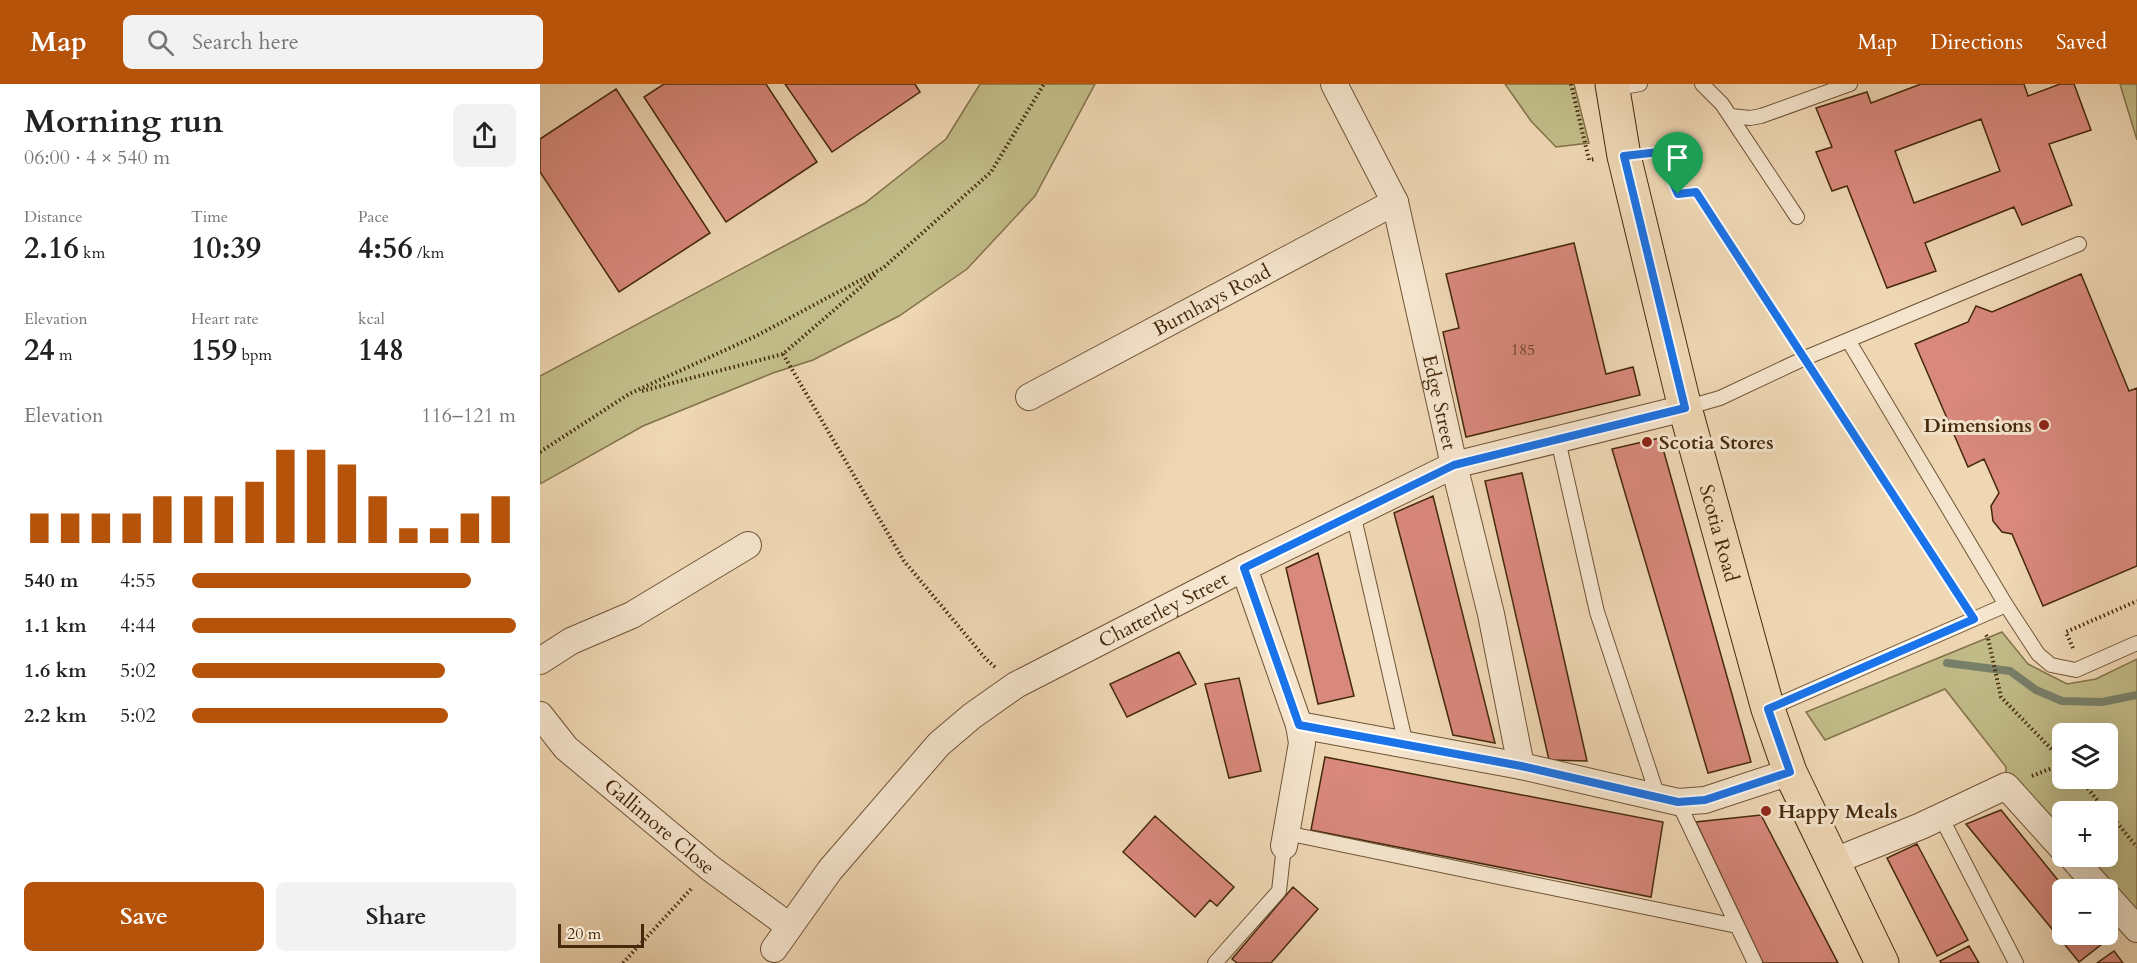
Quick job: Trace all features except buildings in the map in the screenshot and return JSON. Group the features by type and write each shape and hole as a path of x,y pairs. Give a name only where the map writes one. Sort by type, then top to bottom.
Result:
{"main road":[{"name":"Scotia Road","path":"1622,86 1624,156 1685,408 1768,709 1790,772 1882,963"}],"street":[{"name":"Edge Street","path":"1334,84 1395,202 1454,465 1491,614 1521,766"},
{"name":"Burnhays Road","path":"1029,397 1395,202"},
{"name":"Chatterley Street","path":"774,949 830,870 939,744 972,716 1016,685 1353,513 1454,465 1685,408"},
{"path":"540,661 571,641 632,615 748,545"},
{"path":"1244,568 1299,725 1302,743 1285,840"},
{"name":"Gallimore Close","path":"540,715 566,748 710,868 789,926"},
{"path":"1299,725 1521,766 1668,800 1705,800 1790,772"},
{"path":"1832,862 1941,817 2006,786 2052,837"},
{"path":"2081,867 2091,879"},
{"path":"2118,908 2137,929"}],"lane":[{"path":"1702,84 1711,91 1731,116 1797,217"},
{"path":"1731,116 1750,118 1761,116 1850,84"},
{"path":"1685,408 1720,398 1805,358 2079,244"},
{"path":"1848,340 2006,605 2038,654 2051,665 2076,670 2137,643"},
{"path":"1558,440 1597,612 1668,800 1755,963"},
{"path":"1353,513 1406,745"},
{"path":"1768,709 2006,605"},
{"path":"1941,817 2016,963"},
{"path":"1215,963 1279,891 1285,840 1737,926"}],"path":[{"path":"629,394 783,354 991,172 1044,84"},
{"path":"1624,156 1659,152 1678,194 1696,192 1988,638 2001,698 2052,750"},
{"path":"540,452 629,394 756,336 883,268"},
{"path":"783,354 904,561 986,659 1016,685"},
{"path":"2074,652 2066,632 2137,602"},
{"path":"1988,638 2018,624"},
{"path":"2088,789 2098,801"},
{"path":"2118,825 2137,847"},
{"path":"623,963 710,868"}],"shaded area":[{"path":"980,84 1095,84 1035,196 967,269 899,316 813,360 773,373 643,426 540,484 540,376 865,203 946,139"},
{"path":"1505,84 1574,84 1589,143 1556,147 1531,121"},
{"path":"2120,84 2137,84 2137,140"},
{"path":"2002,632 2028,664 2067,684 2096,679 2137,659 2137,941 2118,919 2118,879 2085,879 2074,867 2118,867 2118,801 2052,801 2052,841 2006,786 2006,767 1945,689 1825,740 1806,712"}],"waterway":[{"path":"1947,663 2010,671 2036,690 2062,701 2102,702 2137,695"}],"place":[{"name":"Dimensions","path":"2044,425"},
{"name":"Scotia Stores","path":"1647,442"},
{"name":"Happy Meals","path":"1766,811"}],"route":[{"path":"1659,152 1678,194 1696,192 1974,619 1768,709 1790,772 1705,800 1678,802 1521,766 1299,725 1244,568 1454,465 1685,408 1624,156 1659,152"}]}
